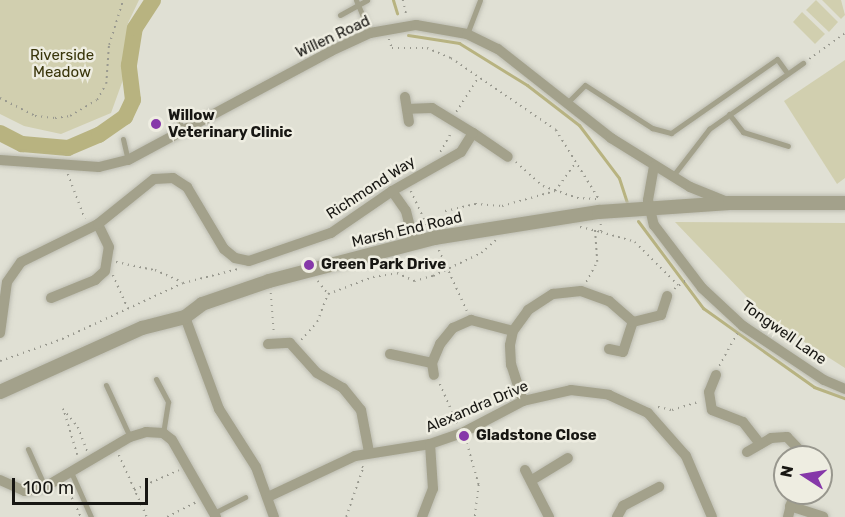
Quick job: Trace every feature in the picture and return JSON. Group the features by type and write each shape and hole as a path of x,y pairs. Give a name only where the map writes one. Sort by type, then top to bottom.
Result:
{"street":[{"name":"Willen Road","path":"0,160 69,167 99,167 128,160 370,33 416,25 467,34 498,49 566,104 654,166 672,177 730,203"},
{"path":"405,97 409,122"},
{"path":"407,109 432,108 508,157"},
{"name":"Richmond Way","path":"0,333 7,282 21,262 93,226 154,179 173,178 187,187 224,249 235,258 249,261 330,233 392,191 461,152 473,133"},
{"path":"648,208 654,166"},
{"path":"392,191 406,211 414,243"},
{"name":"Marsh End Road","path":"0,392 142,328 185,317 202,304 269,282 434,238 532,220 648,208 730,203 845,203"},
{"name":"Tongwell Lane","path":"648,208 654,225 702,288 744,326 824,380 845,389"},
{"path":"51,298 95,280 107,265 109,247 93,226"},
{"path":"523,401 511,365 513,331 528,310 553,294 581,291 609,302 633,322"},
{"path":"633,322 661,315 667,296"},
{"path":"185,317 219,409 270,496 274,517"},
{"path":"434,375 432,363 440,344 453,328 471,320 513,331"},
{"path":"609,349 623,352 633,322"},
{"path":"271,344 290,343 316,373 343,388 361,410 369,452"},
{"path":"390,354 432,363"},
{"path":"716,375 703,402 718,414 743,422 760,444"},
{"name":"Alexandra Drive","path":"270,496 355,456 430,444 464,432 523,401 571,390 609,395 648,412 686,456 712,517"},
{"path":"0,480 26,491 45,487 65,473 130,437 146,432 163,433 172,440 215,515"},
{"path":"747,452 771,438 787,437 795,445"},
{"path":"422,517 433,489 430,444"},
{"path":"532,480 568,458"},
{"path":"525,470 549,517"},
{"path":"616,517 623,506 659,487"},
{"path":"789,511 823,517"}],"lane":[{"path":"340,15 357,3 367,0"},
{"path":"467,34 480,0"},
{"path":"357,3 370,33"},
{"path":"566,104 585,85 652,128 671,133 777,59 787,73"},
{"path":"672,177 709,129 803,63"},
{"path":"729,114 743,132 788,146"},
{"path":"177,118 185,132"},
{"path":"123,139 128,160"},
{"path":"156,379 168,402 163,433"},
{"path":"106,385 130,437"},
{"path":"28,449 45,487"},
{"path":"65,473 91,517"},
{"path":"215,515 245,497"}],"path":[{"path":"0,98 35,116 55,118 70,116 97,100 106,84 109,45 123,0"},
{"path":"403,0 407,18 416,17"},
{"path":"803,63 845,33"},
{"path":"388,37 392,48 435,51 494,86 556,130 599,198"},
{"path":"445,210 475,204 502,206 555,191 576,161"},
{"path":"69,167 68,180 93,226"},
{"path":"407,182 471,320"},
{"path":"579,226 602,232"},
{"path":"581,291 597,262 595,230"},
{"path":"295,348 317,322 328,294 373,277 397,273 414,281 447,268 503,239"},
{"path":"107,265 155,270 183,283"},
{"path":"107,265 115,276 129,308"},
{"path":"0,361 129,308 183,283 240,268"},
{"path":"310,278 328,294"},
{"path":"269,282 271,344"},
{"path":"716,375 737,334"},
{"path":"434,375 464,432 479,485 476,517"},
{"path":"648,412 653,406 672,410 703,402"},
{"path":"63,409 78,427 85,463 66,429 63,409"},
{"path":"114,446 147,517"},
{"path":"346,517 363,468 355,456"},
{"path":"134,491 188,466"},
{"path":"65,473 81,517"},
{"path":"167,517 205,497"}],"green space":[{"name":"Riverside Meadow","path":"0,0 139,0 128,23 124,77 111,113 61,134 24,126 0,114"},
{"path":"816,0 838,22 829,32 806,10"},
{"path":"822,0 841,0 845,15 841,19"},
{"path":"802,12 825,34 815,44 793,22"},
{"path":"845,60 845,178 837,184 784,101"},
{"path":"675,222 845,223 845,368 767,318"}],"waterway":[{"path":"0,133 22,144 68,148 99,135 125,117 133,100 129,65 135,28 153,0"},
{"path":"393,0 397,13"},
{"path":"408,35 459,43 527,85 579,125 619,178 627,202"},
{"path":"638,221 703,308 814,387 845,398"}],"place":[{"name":"Willow Veterinary Clinic","path":"156,124"},
{"name":"Green Park Drive","path":"309,265"},
{"name":"Gladstone Close","path":"464,436"}]}
